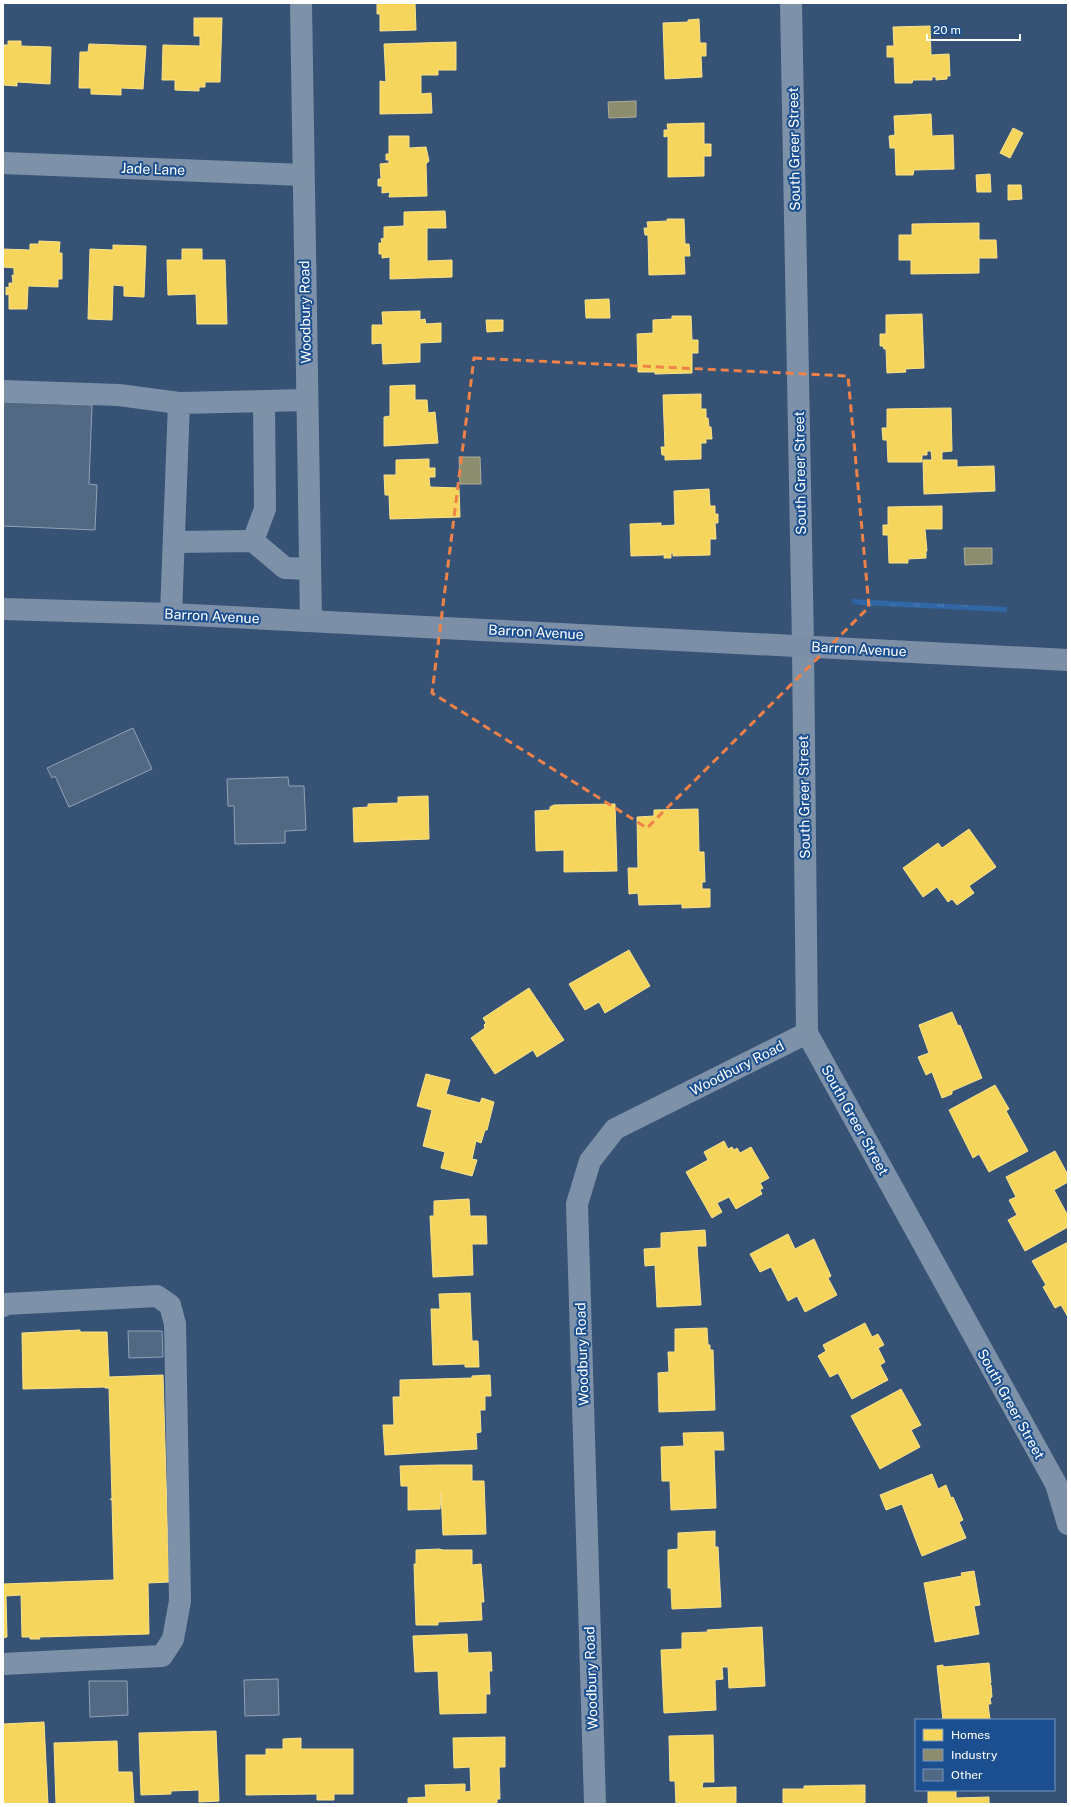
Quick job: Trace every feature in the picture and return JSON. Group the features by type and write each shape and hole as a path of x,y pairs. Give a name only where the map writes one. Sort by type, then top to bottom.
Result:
{"main road":[{"name":"Barron Avenue","path":"3,610 172,614 803,645 1068,660"}],"street":[{"name":"Woodbury Road","path":"301,3 310,621"},
{"name":"South Greer Street","path":"792,3 803,645 807,1033 1056,1484 1068,1524"},
{"name":"Jade Lane","path":"3,163 303,175"},
{"path":"3,391 119,395 179,403 307,400"},
{"path":"253,541 264,509 264,401"},
{"path":"172,614 179,403"},
{"path":"174,542 253,541 285,568 310,570"},
{"name":"Woodbury Road","path":"595,1804 578,1204 590,1161 615,1129 807,1033"},
{"path":"3,1306 6,1304 157,1296 170,1305 174,1324 180,1601 173,1639 162,1656 3,1664"}],"highlighted area":[{"path":"474,358 848,376 869,607 647,828 432,693"}],"green space":[{"path":"852,599 1007,607 1007,612 861,605 852,603"}],"building: Homes":[{"path":"377,3 415,3 416,30 380,31 380,14 377,14"},
{"path":"194,18 222,18 220,82 205,82 205,87 199,87 199,91 175,90 175,80 162,80 163,45 200,46 200,36 194,36"},
{"path":"699,19 700,43 706,43 706,56 701,56 702,77 665,79 663,23 688,22 688,20"},
{"path":"930,26 931,55 949,54 950,76 947,76 947,79 936,80 936,77 932,77 932,80 913,80 912,83 895,83 894,57 887,57 887,46 894,46 893,27"},
{"path":"8,41 21,41 21,46 51,47 50,84 17,82 17,86 3,85 3,45 8,45"},
{"path":"456,42 456,70 438,70 438,75 421,75 421,94 431,93 432,113 380,114 380,81 386,82 384,44"},
{"path":"89,44 146,46 143,89 121,88 121,95 91,94 91,88 79,88 80,52 88,52"},
{"path":"931,114 932,136 953,135 954,169 914,170 913,175 896,175 895,148 890,148 889,136 895,135 894,116"},
{"path":"704,123 704,144 711,144 711,156 704,156 704,176 668,177 668,136 664,137 664,130 668,130 667,124"},
{"path":"1013,128 1023,133 1010,158 1000,153"},
{"path":"389,136 409,136 409,148 426,147 429,161 426,164 427,196 389,197 390,192 382,193 382,186 378,186 378,179 381,179 380,164 389,163 389,160 386,160 386,154 389,154"},
{"path":"990,174 991,192 977,192 976,175"},
{"path":"1008,185 1021,185 1022,199 1008,200"},
{"path":"445,211 446,228 427,228 427,261 452,260 452,277 390,279 390,257 382,258 382,254 379,254 379,243 382,243 381,239 384,238 384,227 404,226 404,212"},
{"path":"667,219 684,219 685,244 689,244 690,256 684,256 685,274 649,275 648,235 645,235 644,228 648,228 647,222 667,221"},
{"path":"979,223 979,240 996,240 997,258 979,258 979,273 911,274 911,260 899,260 899,235 912,235 912,224"},
{"path":"39,241 60,242 59,253 62,253 62,279 58,279 58,287 28,286 27,309 9,309 9,294 6,295 6,287 9,288 9,283 13,283 12,275 14,276 14,268 3,267 3,249 30,250 30,244 39,244"},
{"path":"113,245 146,246 144,297 124,296 124,286 113,285 112,320 88,319 90,249 113,250"},
{"path":"182,249 202,249 202,260 225,260 227,324 197,324 196,294 168,295 167,260 182,260"},
{"path":"609,299 610,318 586,318 585,300"},
{"path":"420,311 420,320 425,319 426,324 441,323 441,342 420,343 420,362 383,364 382,343 372,344 372,325 383,325 382,312"},
{"path":"922,314 924,368 905,369 906,372 887,373 886,349 884,349 883,346 880,346 880,334 886,334 886,315"},
{"path":"672,316 691,316 692,340 698,340 698,353 692,353 692,373 655,374 655,372 638,372 637,334 653,333 653,320 672,319"},
{"path":"486,320 503,320 503,331 487,332"},
{"path":"415,385 415,400 427,400 428,413 435,412 438,443 384,446 384,417 390,416 390,386"},
{"path":"701,394 701,409 706,409 706,418 708,418 709,427 711,427 712,439 706,439 706,443 701,443 701,459 665,460 665,455 662,455 661,447 665,447 663,395"},
{"path":"951,408 952,451 942,452 942,460 957,460 957,467 994,466 995,491 924,494 923,460 932,460 931,451 927,451 927,455 922,455 922,462 888,462 887,440 883,440 882,428 887,428 887,409"},
{"path":"429,459 429,468 435,468 435,477 429,477 430,487 459,488 460,517 390,519 389,495 385,495 384,475 396,475 396,460"},
{"path":"709,489 710,506 715,506 715,514 718,514 718,523 715,523 716,539 710,539 710,555 673,556 673,553 671,553 671,558 664,558 664,553 663,555 631,556 630,524 661,523 661,526 675,525 674,491"},
{"path":"942,506 942,529 925,529 927,551 926,558 908,559 908,563 889,563 888,535 883,535 883,525 888,525 888,507"},
{"path":"428,796 429,839 354,842 353,808 368,807 368,804 398,803 398,797"},
{"path":"615,804 617,871 564,872 564,850 536,851 535,811 550,810 550,807 554,805"},
{"path":"698,809 699,852 704,852 705,882 702,882 702,889 710,889 710,907 682,908 682,904 639,905 638,893 629,894 628,868 638,868 637,817 654,816 654,810"},
{"path":"969,829 996,867 969,886 974,893 957,905 952,899 948,902 937,887 923,897 903,868 938,843 942,848"},
{"path":"629,950 650,986 605,1013 599,1002 585,1010 569,984"},
{"path":"529,988 564,1040 537,1057 533,1050 495,1074 471,1038 485,1028 484,1025 486,1023 483,1018"},
{"path":"952,1012 958,1026 960,1025 982,1078 952,1091 952,1094 942,1098 932,1072 926,1075 918,1057 929,1053 919,1025"},
{"path":"426,1074 450,1080 446,1094 480,1103 482,1098 494,1102 487,1130 485,1130 481,1143 476,1141 472,1159 477,1160 472,1176 441,1168 445,1152 423,1146 432,1110 417,1106"},
{"path":"995,1085 1009,1109 1006,1111 1028,1151 989,1172 979,1154 973,1158 949,1110"},
{"path":"724,1141 728,1149 732,1147 734,1150 737,1148 740,1153 751,1147 769,1178 760,1183 763,1188 760,1190 762,1194 736,1209 729,1197 717,1203 722,1212 712,1218 686,1172 708,1160 704,1152"},
{"path":"1055,1151 1068,1175 1068,1182 1054,1190 1068,1216 1068,1227 1025,1251 1008,1220 1017,1215 1009,1200 1016,1197 1006,1177"},
{"path":"469,1199 470,1216 486,1216 487,1244 472,1244 473,1275 433,1277 430,1216 434,1216 434,1201"},
{"path":"705,1230 706,1246 697,1246 701,1305 657,1307 655,1265 645,1266 644,1249 661,1248 661,1233"},
{"path":"788,1234 795,1249 814,1239 831,1276 828,1278 837,1295 805,1312 797,1296 788,1301 771,1267 760,1272 750,1254"},
{"path":"1068,1242 1068,1317 1061,1305 1055,1308 1043,1287 1046,1285 1032,1261"},
{"path":"470,1293 472,1341 478,1341 479,1367 465,1367 465,1364 433,1365 431,1309 440,1309 439,1294"},
{"path":"865,1323 872,1337 878,1334 884,1345 878,1348 885,1362 880,1365 888,1380 852,1399 838,1373 830,1377 818,1356 826,1351 823,1345"},
{"path":"707,1328 708,1345 710,1345 710,1350 713,1350 715,1410 659,1412 658,1373 669,1372 668,1352 675,1352 675,1329"},
{"path":"80,1330 80,1332 107,1332 109,1377 163,1375 169,1582 148,1583 149,1634 39,1637 40,1639 22,1637 21,1595 6,1596 7,1637 3,1638 3,1584 114,1580 112,1500 110,1499 112,1499 109,1388 23,1389 22,1333"},
{"path":"490,1375 491,1396 485,1396 485,1410 480,1410 481,1432 476,1433 477,1449 385,1455 383,1425 394,1425 393,1397 400,1397 400,1380 472,1378 472,1376"},
{"path":"901,1389 921,1425 911,1430 920,1447 880,1469 851,1416"},
{"path":"723,1432 724,1450 714,1450 716,1508 671,1510 670,1481 662,1481 661,1447 684,1446 683,1433"},
{"path":"472,1465 472,1481 484,1481 486,1534 443,1535 441,1493 440,1509 408,1510 408,1486 401,1486 400,1466"},
{"path":"932,1474 938,1489 946,1485 951,1498 953,1497 963,1520 959,1522 966,1538 922,1556 902,1504 886,1510 880,1495"},
{"path":"715,1531 715,1547 718,1547 721,1607 672,1609 671,1588 668,1588 668,1550 678,1549 678,1533"},
{"path":"416,1550 472,1550 472,1565 481,1564 484,1602 481,1602 482,1620 438,1622 438,1625 416,1625 414,1564 416,1564"},
{"path":"974,1571 980,1605 974,1606 979,1634 935,1642 924,1583 962,1576 961,1573"},
{"path":"762,1627 765,1686 729,1688 728,1667 722,1667 723,1679 715,1680 716,1710 664,1713 661,1650 682,1649 682,1633"},
{"path":"467,1634 468,1653 491,1652 492,1671 489,1671 490,1694 486,1694 486,1713 440,1714 438,1671 415,1672 413,1636"},
{"path":"989,1663 991,1683 989,1683 991,1685 992,1697 990,1698 991,1704 988,1704 990,1719 943,1719 937,1666 943,1665 943,1667"},
{"path":"44,1722 48,1804 3,1804 3,1724"},
{"path":"216,1731 219,1801 199,1802 199,1790 171,1791 171,1794 141,1795 139,1733"},
{"path":"713,1735 714,1782 703,1782 702,1788 736,1787 736,1804 676,1804 675,1781 670,1781 669,1736"},
{"path":"505,1737 505,1767 499,1767 500,1799 497,1799 497,1804 408,1804 408,1798 426,1797 425,1785 465,1784 465,1792 471,1791 470,1767 454,1768 453,1738"},
{"path":"301,1738 301,1749 353,1749 353,1794 334,1794 334,1800 317,1800 317,1794 246,1795 246,1755 266,1755 266,1749 283,1749 283,1739"},
{"path":"117,1741 118,1772 132,1772 134,1804 56,1804 54,1743"},
{"path":"865,1785 865,1804 783,1804 783,1789 804,1789 804,1786"},
{"path":"928,1791 956,1791 956,1798 989,1797 989,1804 928,1804"}],"building: Industry":[{"path":"636,101 636,117 609,118 608,102"},
{"path":"459,457 480,457 481,484 460,484"},
{"path":"964,548 992,548 992,564 965,565"}],"building: Other":[{"path":"3,402 92,405 89,484 97,485 95,530 3,526"},
{"path":"133,728 152,769 69,807 55,776 52,778 47,768"},
{"path":"288,777 289,786 304,786 306,830 285,831 285,843 235,844 234,806 228,806 227,779"},
{"path":"128,1331 162,1331 163,1357 129,1358"},
{"path":"278,1679 279,1715 245,1716 244,1680"},
{"path":"89,1681 127,1681 128,1715 90,1717"}]}
